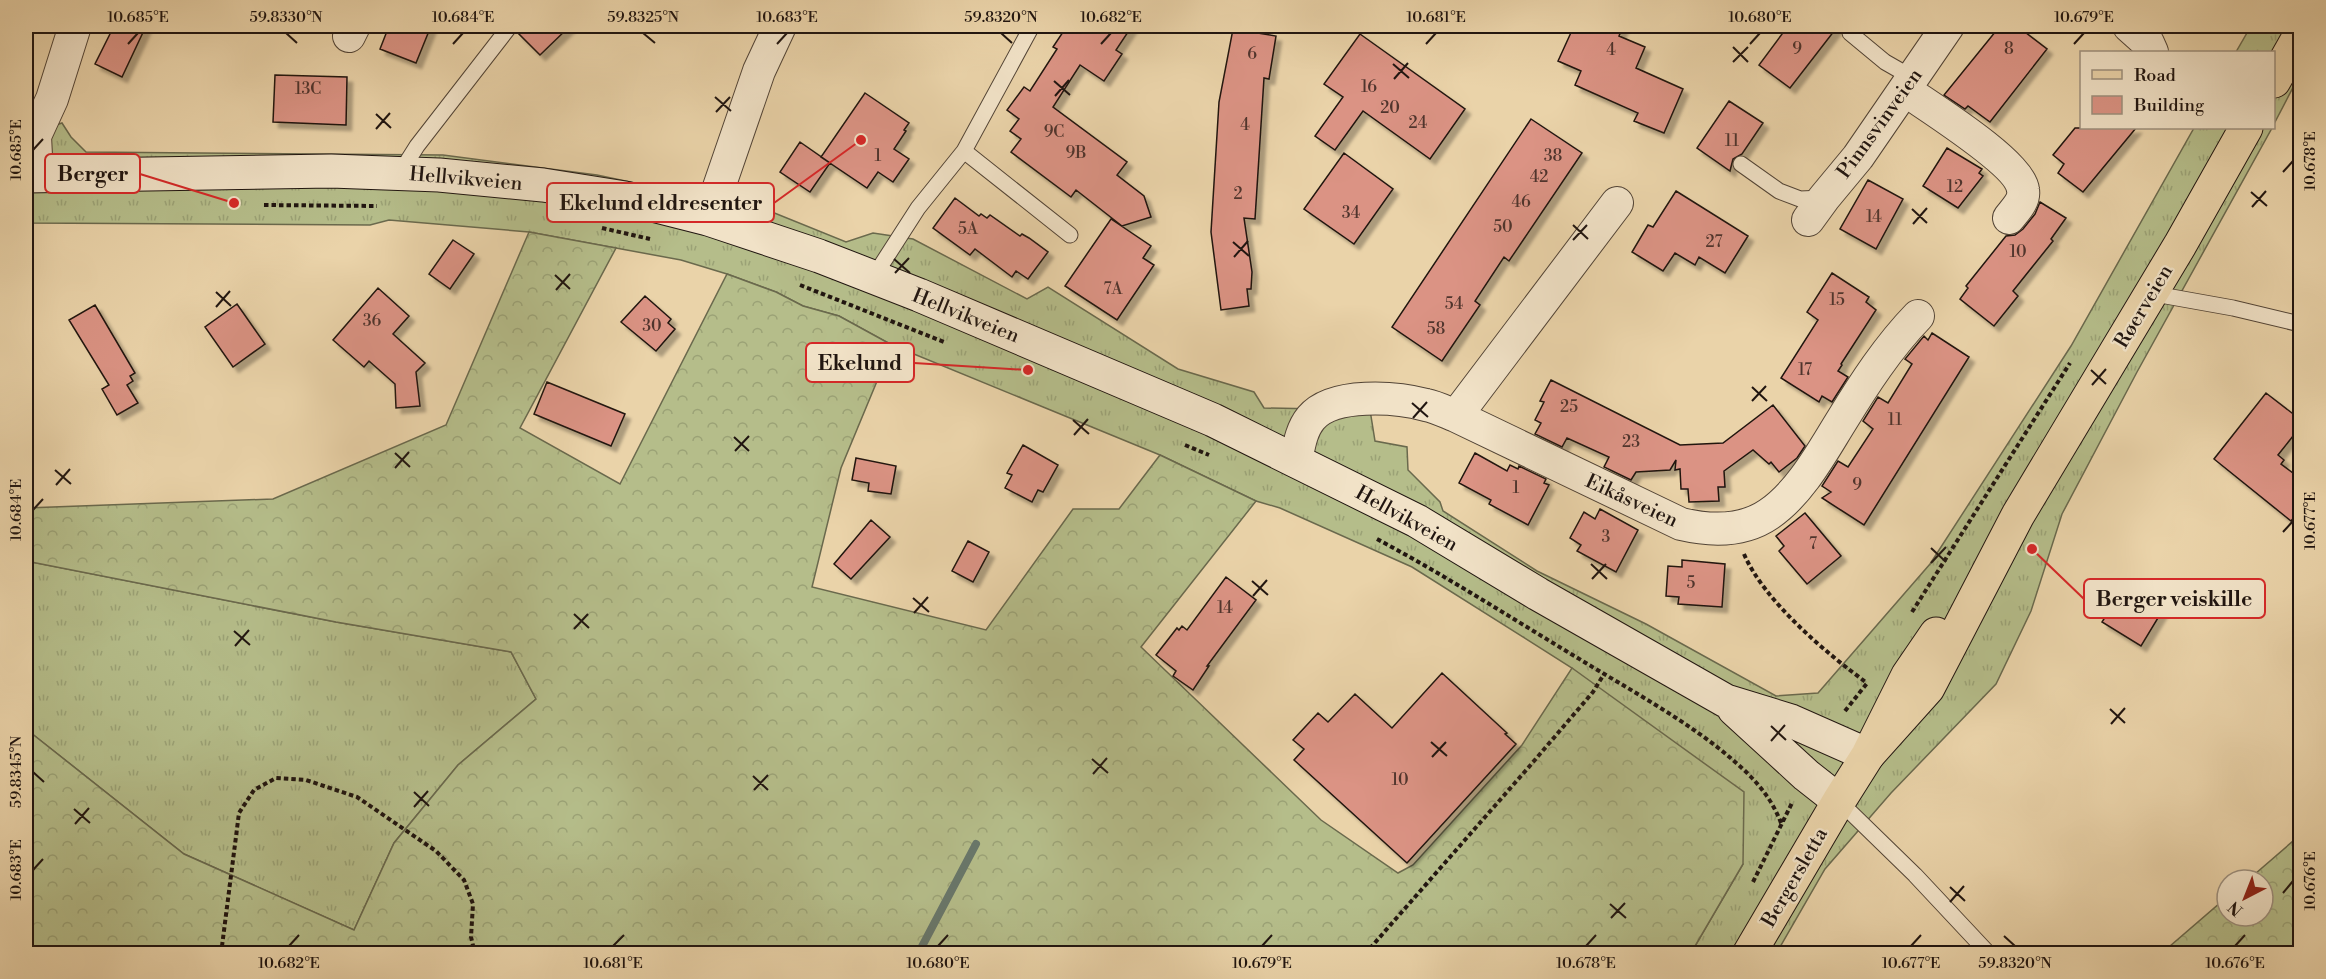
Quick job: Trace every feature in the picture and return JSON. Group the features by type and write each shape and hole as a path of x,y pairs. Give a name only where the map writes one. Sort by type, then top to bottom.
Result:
{"main road":[{"path":"2275,79 2301,35"},
{"name":"Røerveien","path":"1839,801 1868,755 1928,688 2018,515 2180,245 2245,129"},
{"name":"Hellvikveien","path":"31,176 331,171 400,173 543,185 625,198 708,219 819,256 919,295 1141,388 1417,521 1538,594 1726,701 1791,721 1868,755"},
{"name":"Hellvikveien","path":"1726,701 1806,776 1839,801"},
{"name":"Bergersletta","path":"1749,954 1839,801"}],"street":[{"path":"31,176 30,130 52,99 75,26"},
{"name":"Pinnsvinveien","path":"1816,209 1858,157 1948,26"},
{"path":"2129,26 2148,43 2152,51"},
{"path":"708,219 770,31"},
{"path":"1909,84 2016,174 2024,188 2024,196 2009,218"},
{"path":"1456,416 1617,202"},
{"name":"Eikåsveien","path":"1296,461 1303,429 1312,416 1325,406 1340,401 1362,399 1412,402 1429,405 1456,416 1681,524 1702,529 1733,529 1751,524 1769,514 1797,488 1861,390 1896,341 1918,316"}],"lane":[{"path":"400,173 417,146 510,26"},
{"path":"873,278 918,208 964,151 1032,26"},
{"path":"1850,33 1909,84"},
{"path":"964,151 1070,235"},
{"path":"1741,164 1779,191 1800,199 1816,209"},
{"path":"2152,290 2166,296 2233,308 2301,324"},
{"path":"1839,801 1915,875 1989,954"}],"path":[{"path":"262,205 380,206"},
{"path":"599,228 651,239"},
{"path":"791,282 949,344"},
{"path":"1907,619 2071,362"},
{"path":"1180,442 1211,456"},
{"path":"1733,529 1748,563 1763,587 1833,658 1867,682"},
{"path":"1373,536 1413,558 1698,734 1732,759 1751,777 1776,806 1782,826"},
{"path":"1365,954 1535,760 1593,692 1604,675"},
{"path":"1843,714 1872,675"},
{"path":"221,954 239,813 254,790 276,778 306,780 357,797 436,851 464,880 473,903 471,938 475,954"},
{"path":"1749,889 1794,800"}],"green space":[{"path":"2251,26 2300,26 2300,74 2275,122 2275,51 2237,51"},
{"path":"62,123 71,137 86,152 443,155 597,175 772,212 846,242 873,233 913,239 1027,299 1048,287 1178,369 1254,392 1264,408 1370,410 1375,441 1407,447 1408,470 1440,502 1443,511 1537,571 1646,624 1776,696 1818,693 1930,564 2071,346 2193,129 2271,129 2137,372 2062,514 2031,611 1996,684 1891,793 1825,869 1776,954 1691,953 1743,864 1572,668 1412,567 1280,508 1256,501 1160,455 892,345 839,316 803,306 776,292 681,260 529,232 389,220 370,225 26,223 26,135"},
{"path":"529,232 616,248 520,428 620,484 727,274 776,292 803,306 839,316 892,345 841,468 812,587 986,630 1073,509 1119,509 1160,455 1256,501 1141,647 1321,820 1398,873 1413,865 1522,745 1572,668 1744,792 1743,864 1691,953 26,953 26,729 184,854 354,930 394,843 458,765 536,699 511,652 336,622 26,561 26,508 273,499 446,425"},
{"path":"26,561 336,622 511,652 536,699 458,765 394,843 354,930 184,854 26,729"},
{"path":"2300,835 2300,953 2162,953 2215,907 2215,928 2275,928 2275,868 2262,868"}],"building":[{"path":"114,26 146,26 122,77 95,64"},
{"path":"389,26 431,26 416,63 380,49"},
{"path":"520,26 570,26 540,55 517,32"},
{"path":"1067,26 1132,26 1116,50 1122,54 1104,81 1080,65 1053,107 1127,162 1117,175 1144,196 1151,217 1122,226 1076,190 1071,197 1011,152 1021,139 1010,131 1019,119 1007,110 1024,87 1030,91 1057,49 1053,47"},
{"path":"1574,26 1623,26 1619,36 1645,47 1636,68 1683,89 1664,133 1634,121 1638,113 1575,85 1581,71 1558,61"},
{"path":"1788,26 1838,26 1790,88 1759,65"},
{"path":"2000,26 2017,26 2047,49 1990,122 1968,106 1965,109 1944,95"},
{"path":"1233,29 1276,36 1269,79 1264,78 1255,219 1244,218 1252,272 1251,289 1247,289 1249,306 1221,310 1211,232 1219,102"},
{"path":"1360,34 1465,109 1430,159 1363,111 1335,150 1315,136 1343,97 1324,84"},
{"path":"275,75 347,77 346,125 273,122"},
{"path":"865,93 909,123 894,149 909,159 893,182 878,172 867,188 821,157"},
{"path":"1729,101 1763,123 1742,154 1733,159 1730,171 1697,148"},
{"path":"1531,119 1582,153 1509,261 1504,257 1475,301 1480,305 1442,361 1392,327"},
{"path":"2075,128 2135,129 2083,192 2058,173 2064,164 2053,155"},
{"path":"800,142 830,163 810,192 780,172"},
{"path":"1947,148 1982,169 1979,173 1983,176 1958,208 1923,186"},
{"path":"1344,153 1393,189 1354,244 1304,209"},
{"path":"1868,180 1903,199 1876,249 1840,229"},
{"path":"1676,191 1748,236 1725,273 1699,257 1695,265 1675,253 1663,271 1632,252 1648,225 1653,227"},
{"path":"955,198 979,216 981,214 987,218 990,215 1048,252 1028,279 1016,271 1012,277 975,249 970,255 933,228"},
{"path":"2040,202 2066,218 2051,239 2053,241 2013,291 2018,296 1994,326 1960,299 1968,288 1966,286 2006,236 2015,235 2023,229 2035,214"},
{"path":"1111,219 1151,246 1143,258 1154,265 1117,320 1065,286"},
{"path":"453,240 474,254 450,289 429,274"},
{"path":"1832,273 1869,297 1866,302 1876,310 1838,371 1848,377 1832,402 1822,396 1819,402 1781,378 1818,320 1807,312"},
{"path":"378,288 409,316 393,334 425,363 416,372 420,406 396,408 395,384 369,361 364,367 333,340"},
{"path":"645,296 671,319 668,323 675,329 656,351 621,322"},
{"path":"237,304 265,344 233,367 205,327"},
{"path":"95,305 135,373 130,376 133,381 127,385 138,403 117,415 102,389 109,385 69,320"},
{"path":"1932,333 1969,357 1864,525 1822,498 1831,492 1822,486 1838,461 1848,467 1873,429 1863,421 1878,397 1888,403 1912,364 1905,359 1924,336 1928,340"},
{"path":"1551,380 1680,445 1723,443 1773,405 1805,446 1797,458 1779,472 1771,462 1769,464 1753,450 1724,471 1725,487 1718,487 1719,501 1689,502 1688,489 1681,489 1680,469 1675,470 1676,460 1670,470 1636,472 1631,480 1604,467 1609,457 1567,438 1562,447 1535,434 1541,423 1535,420 1544,402 1540,401"},
{"path":"547,382 625,414 611,446 534,414"},
{"path":"2266,393 2301,420 2301,426 2278,455 2284,460 2281,464 2301,479 2301,509 2291,521 2214,459"},
{"path":"1023,445 1058,465 1043,492 1038,490 1032,502 1005,488 1012,475 1007,473"},
{"path":"1475,453 1507,471 1510,465 1518,469 1519,466 1546,479 1544,483 1549,485 1528,525 1489,504 1491,500 1459,483"},
{"path":"856,458 896,466 891,494 868,491 869,483 852,480"},
{"path":"1600,509 1638,530 1616,572 1577,551 1581,545 1570,538 1584,512 1595,519"},
{"path":"1805,513 1841,556 1807,584 1779,551 1784,546 1776,536"},
{"path":"871,520 890,537 851,579 834,564"},
{"path":"968,541 989,552 973,582 952,571"},
{"path":"1682,560 1725,564 1722,607 1678,604 1679,597 1666,596 1668,566 1682,567"},
{"path":"1226,577 1256,600 1207,666 1209,666 1193,690 1173,676 1176,671 1156,655 1177,628 1179,630 1182,626 1187,630"},
{"path":"2133,590 2164,608 2141,646 2102,622 2117,598 2125,603"},
{"path":"1442,673 1516,744 1407,863 1294,760 1304,749 1293,740 1318,713 1328,722 1355,694 1392,728"}],"waterway":[{"path":"918,954 976,844"}],"place":[{"name":"Ekelund eldresenter","path":"861,140"},
{"name":"Berger","path":"234,203"},
{"name":"Ekelund","path":"1028,370"},
{"name":"Berger veiskille","path":"2032,549"}]}
